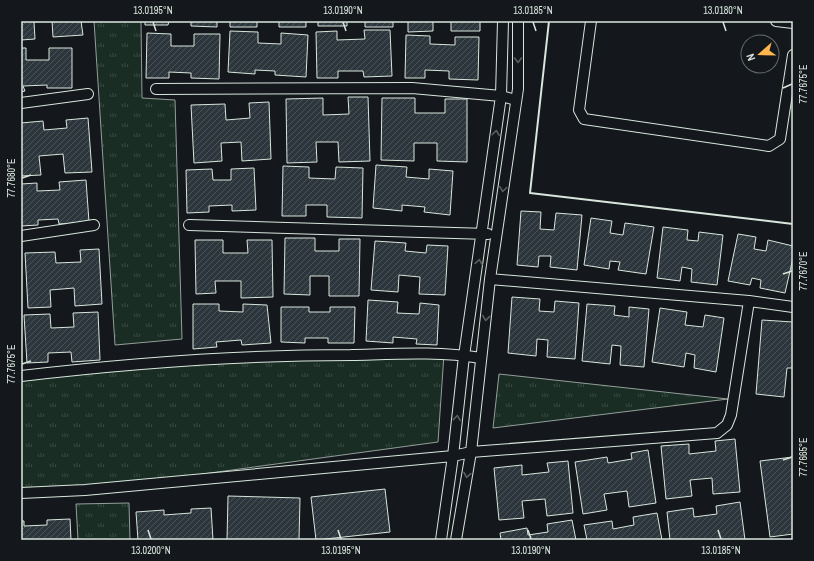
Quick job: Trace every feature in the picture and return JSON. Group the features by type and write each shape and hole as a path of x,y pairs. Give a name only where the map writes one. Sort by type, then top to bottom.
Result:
{"lane":[{"path":"441,540 453,456 464,356 483,233 501,96 503,21"},
{"path":"456,540 471,452 490,279 518,89 518,21"},
{"path":"591,21 579,110 584,119 769,146 780,139 793,55"},
{"path":"776,21 793,23"},
{"path":"156,89 412,88 501,96 516,100"},
{"path":"21,103 88,94"},
{"path":"189,224 483,233 496,235"},
{"path":"21,236 94,225"},
{"path":"490,279 749,301 793,307"},
{"path":"21,493 85,490 453,456 471,452 717,432 727,425 731,415 749,301"},
{"path":"21,376 111,365 287,355 444,354 481,358"}],"green space":[{"path":"94,21 141,21 142,98 175,100 182,339 115,345"},
{"path":"444,354 438,442 85,490 21,492 21,380 111,365"},
{"path":"499,374 728,399 493,428"},
{"path":"129,503 130,540 78,540 76,504"}],"building":[{"path":"21,21 50,21 34,22 35,39 21,40"},
{"path":"52,21 81,21 83,35 53,37"},
{"path":"145,21 169,21 168,25 145,25"},
{"path":"191,21 217,21 217,27 191,26"},
{"path":"230,21 257,21 257,27 230,27"},
{"path":"279,21 306,21 306,27 279,27"},
{"path":"318,21 347,21 347,26 318,26"},
{"path":"365,21 393,21 393,27 365,27"},
{"path":"408,21 433,21 433,31 408,32"},
{"path":"451,21 480,21 480,31 451,31"},
{"path":"364,30 390,30 392,76 364,77 363,71 338,71 338,78 317,78 316,32 337,31 337,40 365,39"},
{"path":"230,31 258,32 258,43 281,44 281,33 308,35 306,77 275,75 275,71 255,70 255,74 228,72"},
{"path":"147,33 171,34 171,46 194,46 194,34 220,34 219,79 191,78 191,73 169,72 169,78 146,78"},
{"path":"406,35 430,36 430,44 455,45 455,37 479,37 478,80 449,79 449,71 425,70 425,78 405,78"},
{"path":"21,48 26,48 26,60 49,60 49,48 72,48 72,88 47,88 47,85 23,86 25,91 21,92"},
{"path":"348,97 368,97 370,161 339,162 338,142 316,142 317,162 287,163 286,99 323,98 323,115 349,114"},
{"path":"382,98 415,98 415,113 445,113 445,99 467,99 467,162 437,161 437,143 414,143 414,161 381,160"},
{"path":"269,102 271,159 242,161 241,142 221,143 222,161 194,163 191,105 225,104 226,120 250,118 249,103"},
{"path":"88,118 92,172 65,173 63,154 39,156 41,175 21,176 21,123 43,121 44,130 67,128 66,120"},
{"path":"376,165 407,167 406,177 429,179 429,169 453,171 450,215 424,212 425,207 402,205 402,211 373,208"},
{"path":"283,166 309,167 309,178 335,179 336,167 363,168 362,218 327,217 327,205 306,205 306,216 282,216"},
{"path":"254,168 256,210 232,211 232,205 209,206 209,212 187,213 186,170 212,169 213,180 231,180 231,169"},
{"path":"86,180 89,222 59,224 58,219 38,220 38,225 21,226 21,184 37,183 37,191 60,190 59,182"},
{"path":"521,211 541,212 540,229 554,230 556,213 582,215 577,270 550,267 551,256 539,256 538,267 517,265"},
{"path":"591,218 612,221 610,233 623,235 625,223 654,227 646,274 618,270 620,262 610,261 609,269 584,265"},
{"path":"663,227 688,230 687,240 698,241 699,232 723,235 717,285 691,282 692,269 682,267 680,281 657,278"},
{"path":"738,234 756,237 754,249 766,251 768,240 793,246 793,258 785,293 760,288 761,280 752,278 750,285 728,281"},
{"path":"285,238 315,238 315,251 339,251 339,239 360,239 359,296 329,296 329,276 310,276 310,295 284,294"},
{"path":"195,240 223,240 223,253 248,253 247,240 272,240 273,297 241,298 241,281 215,281 216,293 196,294"},
{"path":"375,241 406,243 405,251 426,253 427,245 448,246 445,295 419,294 420,277 399,275 398,292 371,290"},
{"path":"99,249 102,304 75,306 74,288 50,290 51,307 28,308 25,253 55,252 56,263 81,262 80,250"},
{"path":"512,297 540,299 539,311 554,312 555,301 579,303 575,359 547,357 548,340 537,339 536,356 508,353"},
{"path":"368,300 398,302 397,313 419,314 420,303 439,305 437,345 416,344 417,339 393,337 393,343 366,341"},
{"path":"193,304 219,304 219,311 243,312 243,304 267,305 271,343 242,345 241,340 216,342 217,347 193,349"},
{"path":"587,304 615,306 614,315 629,317 629,307 649,309 644,367 620,365 621,346 612,345 610,364 582,361"},
{"path":"281,307 309,307 309,312 330,312 330,307 355,307 354,343 328,343 328,338 305,338 305,343 281,342"},
{"path":"660,308 687,312 685,325 703,327 705,315 724,318 716,372 694,368 695,355 686,353 684,367 652,362"},
{"path":"98,312 100,360 72,362 71,352 48,353 48,362 27,363 24,315 50,314 51,328 74,327 73,313"},
{"path":"762,320 793,322 793,368 787,368 784,397 756,394"},
{"path":"735,439 740,492 713,494 712,478 690,480 692,496 666,499 661,446 689,444 689,454 716,451 715,441"},
{"path":"648,450 656,503 629,507 627,491 604,494 607,510 583,514 575,462 607,457 608,463 632,459 631,453"},
{"path":"793,457 793,534 770,537 760,461"},
{"path":"568,461 573,513 547,516 545,499 522,501 524,518 499,520 494,468 522,465 522,475 549,472 547,463"},
{"path":"385,489 390,532 316,540 311,497"},
{"path":"228,496 300,498 299,540 227,540"},
{"path":"740,502 745,540 670,540 667,512 693,508 694,517 717,514 716,506"},
{"path":"211,508 213,540 138,540 136,512 164,510 164,515 191,513 191,509"},
{"path":"657,513 662,540 587,540 584,525 612,521 613,529 634,525 633,517"},
{"path":"70,519 71,540 21,540 21,521 24,521 24,526 47,525 47,520"},
{"path":"572,520 576,540 501,540 500,533 527,528 528,535 548,532 547,524"}],"wall":[{"path":"549,21 530,193 793,224"}]}
